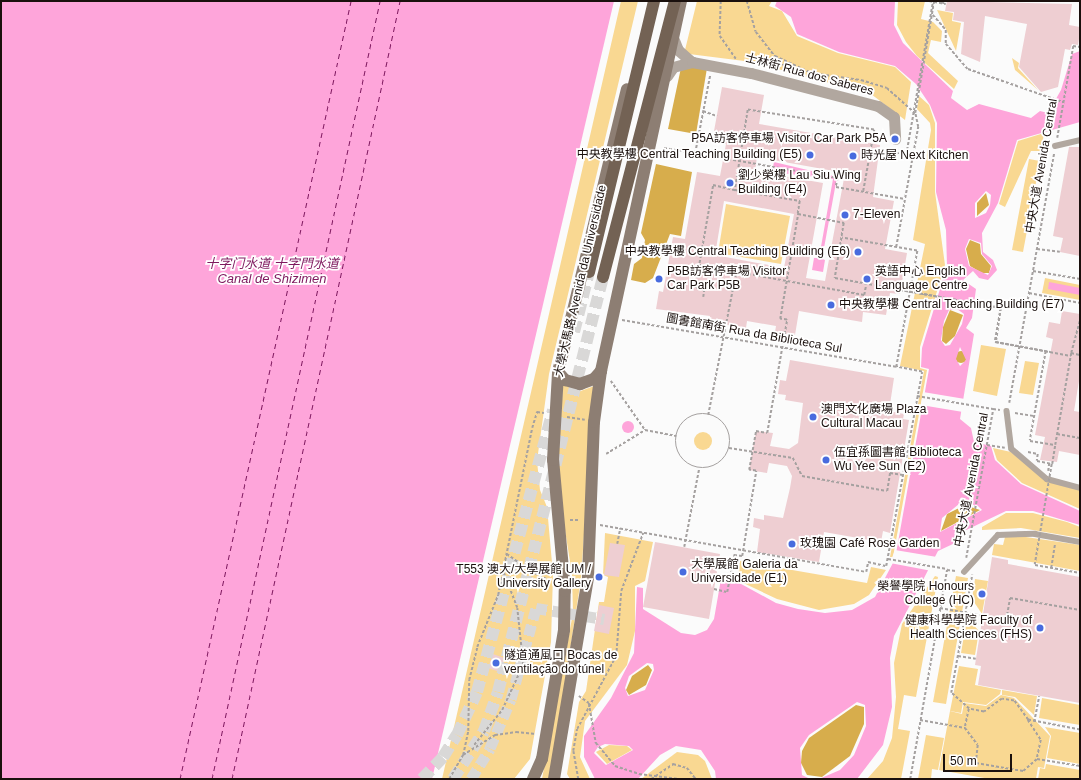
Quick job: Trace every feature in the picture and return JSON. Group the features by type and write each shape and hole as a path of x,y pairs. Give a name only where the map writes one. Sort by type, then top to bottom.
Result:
{"main road":[{"path":"590,272 653,1"},
{"name":"大學大馬路 Avenida da Universidade","path":"533,779 540,767 561,655 564,582 553,460 558,372 622,107 653,1"},
{"path":"603,277 675,1"},
{"path":"554,779 588,576 594,422 600,371 610,318 667,76 681,1"},
{"path":"558,372 565,380 580,384 594,379 600,371"}],"street":[{"path":"674,40 678,50 692,62"},
{"path":"667,76 673,67 692,62"},
{"name":"士林街 Rua dos Saberes","path":"692,62 711,65 884,108 896,121 895,139"}],"lane":[{"path":"1055,146 1080,140"},
{"path":"1007,412 1012,450 1049,480 1080,488"},
{"path":"964,572 998,535 1056,536 1080,542"}],"path":[{"path":"720,1 720,36 738,61"},
{"path":"747,1 756,32 775,56 811,73 861,80 887,88 915,113"},
{"path":"929,1 934,1 942,2 946,4 934,1"},
{"path":"896,248 918,128 915,113 934,1"},
{"path":"881,150 906,155 934,1"},
{"path":"932,15 946,30 946,44 968,69 1063,102"},
{"name":"中央大道 Avenida Central","path":"964,572 993,409 1007,412 1073,46 1080,47"},
{"path":"695,153 704,111 711,65"},
{"path":"735,190 748,110 874,130 863,192"},
{"path":"704,111 717,116"},
{"path":"664,148 838,178 836,187 905,199"},
{"path":"703,297 704,290 695,288 713,186 800,201 780,319 787,320 767,433 756,431 749,470 756,472 742,556 734,555 727,592 714,589"},
{"path":"798,214 844,223 835,278 1001,308 995,342 1050,352 1080,355"},
{"path":"842,238 917,252 896,367"},
{"path":"1037,249 1060,252"},
{"path":"699,265 864,295 866,279"},
{"path":"1032,271 1080,279"},
{"path":"708,415 736,272"},
{"path":"900,290 1002,308 996,342 1050,352"},
{"path":"1028,293 1080,303"},
{"name":"圖書館南街 Rua da Biblioteca Sul","path":"610,318 922,372 917,396"},
{"path":"1080,319 1071,354 1035,565 1080,573"},
{"path":"1046,351 1030,440 1055,445"},
{"path":"611,381 645,430"},
{"path":"600,524 866,572 868,562 886,566 917,396 993,409"},
{"path":"449,779 462,755 468,731 469,680 503,571 532,428 537,412 548,414"},
{"path":"1007,412 1035,416"},
{"path":"559,415 590,421"},
{"path":"708,415 725,426 729,448 718,464 699,468 679,454 676,436 685,421 708,415"},
{"path":"606,454 645,430 676,436"},
{"path":"1057,434 1080,438"},
{"path":"729,448 793,458 802,476 887,491 890,473 903,475"},
{"path":"684,547 699,468"},
{"path":"564,520 584,520"},
{"path":"618,544 620,528"},
{"path":"578,779 574,763 577,729 589,703 616,656 621,591 643,532"},
{"path":"1050,568 1056,536"},
{"path":"507,554 541,578 564,582"},
{"path":"888,559 964,572"},
{"path":"920,720 965,728 978,745 976,763 1023,771 1037,759 1041,740 1014,701 1002,699 984,712 969,709 951,693 974,561"},
{"path":"910,779 947,570"},
{"path":"462,755 474,745 502,710 523,665 517,608 503,571"},
{"path":"940,608 1006,620 1010,598 1080,610"},
{"path":"958,656 976,660"},
{"path":"1034,722 1039,696"},
{"path":"589,703 592,733 607,759 624,770 654,777 679,779"},
{"path":"965,728 969,709"},
{"path":"1028,720 1080,730"},
{"path":"474,745 507,732 546,736"},
{"path":"1037,759 1080,766"},
{"path":"570,762 574,763"},
{"path":"651,779 674,764 687,768 696,779"}],"shaded area":[{"path":"621,1 638,1 549,374 537,461 540,490 547,507 553,574 551,642 530,759 514,779 442,779"},
{"path":"697,1 772,1 769,6 782,11 797,36 838,53 895,67 911,82 905,120 871,94 752,62 689,54 685,50"},
{"path":"898,1 925,1 921,19 933,22 942,31 941,42 931,40 928,53 958,81 954,89 917,56 906,42 897,25"},
{"path":"937,10 953,13 952,21 961,23 956,51"},
{"path":"1012,58 1019,63 1018,68 1038,90 1015,70"},
{"path":"682,63 707,68 696,134 668,129"},
{"path":"919,96 929,105 935,123 935,192 945,265 920,347 920,368 927,370 893,557 890,557 924,371 900,366 925,244 913,240 931,130 930,123 917,109"},
{"path":"1044,133 1041,151 1031,151 1005,207 999,204 1018,141"},
{"path":"1029,159 1040,161 1023,252 1012,250"},
{"path":"656,164 692,172 681,236 670,234 653,278 645,283 631,280 634,264 642,258 645,240 641,233"},
{"path":"986,193 989,205 977,216 977,203"},
{"path":"726,204 790,216 781,264 718,253"},
{"path":"970,240 980,244 981,254 991,266 989,273 982,273 970,266 966,249"},
{"path":"1045,278 1080,285 1080,300 1042,293"},
{"path":"950,310 963,315 955,336 946,344 942,341 943,327"},
{"path":"981,345 1006,349 997,396 973,391"},
{"path":"961,351 965,353 967,357 965,361 961,363 957,361 955,357 957,353"},
{"path":"1025,361 1039,363 1033,395 1019,393"},
{"path":"563,384 578,392 594,386 581,579 550,779 542,779 573,613 572,574 557,480"},
{"path":"703,432 709,435 712,441 709,447 703,450 697,447 694,441 697,435"},
{"path":"993,448 1011,452 1046,480 1080,490 1080,509 1022,483 997,460"},
{"path":"965,505 980,510 941,531 947,514"},
{"path":"1006,513 1033,513 1067,522 1080,527 1080,538 1021,528 982,530 982,527"},
{"path":"605,533 653,542 645,581 635,586 635,631 627,665 585,721 580,757 590,779 570,779 567,774 579,702 586,691 599,602 604,602 608,577 603,575"},
{"path":"1019,536 1080,545 1080,571 992,555 994,544 1003,545 1005,537"},
{"path":"740,561 867,583 871,567 886,570 869,595 854,604 819,610 777,599 737,580"},
{"path":"935,576 938,577 916,697 904,695 898,729 910,731 901,779 867,779 883,761 892,738 896,697 894,663 902,624"},
{"path":"956,576 968,578 946,704 933,702"},
{"path":"975,579 988,581 982,614 972,599"},
{"path":"967,618 979,631 975,655 961,653"},
{"path":"648,665 652,670 646,685 629,695 626,690 632,676"},
{"path":"959,666 978,669 975,685 1001,690 1000,694 986,705 963,702 961,713 950,711"},
{"path":"1002,690 1037,696 1034,715 1015,697 1002,695"},
{"path":"1001,695 1014,698 1050,736 1044,768 1038,767 1036,779 990,779 939,770 950,711 962,714 964,703 986,706"},
{"path":"1042,698 1080,705 1080,725 1039,718"},
{"path":"856,705 864,707 864,724 850,756 822,777 807,775 801,763 802,751 809,738"},
{"path":"1045,727 1080,733 1080,764 1047,758 1051,736"},
{"path":"926,735 944,738 938,770 932,769 931,779 918,779"},
{"path":"609,745 627,746 632,750 607,764 596,752"},
{"path":"677,752 698,755 705,761 712,779 641,779"},
{"path":"1046,764 1080,770 1080,779 1038,779 1040,768 1045,769"}],"water":[{"name":"十字门水道 十字門水道 Canal de Shizimen","path":"1,1 614,1 432,779 1,779"},
{"path":"777,1 895,1 894,25 903,43 953,91 951,98 967,110 979,104 1031,118 1040,111 1048,113 1061,90 1072,54 1080,51 1080,122 1017,140 998,203 982,233 983,252 993,260 997,270 988,280 979,278 973,271 963,280 976,289 972,318 966,328 974,334 960,419 971,428 974,442 991,446 995,460 1021,484 1080,511 1080,525 1033,511 1006,511 960,533 955,543 938,551 894,636 890,658 892,707 883,745 857,779 819,779 840,770 854,755 866,726 865,705 857,702 809,735 800,748 802,775 810,779 716,779 715,771 701,750 676,746 660,755 638,779 595,779 584,757 584,736 611,698 634,653 637,587 643,588 643,609 681,633 695,635 707,630 714,619 721,579 732,579 776,603 798,609 825,613 852,610 875,597 895,559 929,369 921,367 922,348 947,266 946,230 936,192 937,123 930,105 916,84 895,66 839,52 797,34 791,17 775,6","holes":["986,191 991,195 990,205 986,213 975,218 975,203","969,239 981,243 982,254 992,266 988,275 969,266 965,249","957,309 964,314 962,324 950,345 945,346 941,340 944,321 949,310","960,347 966,360 960,366 956,359","959,504 977,505 982,510 940,532 942,518","647,663 653,664 654,670 645,690 628,696 625,688 629,676","605,744 629,746 633,750 606,765 594,753 598,747"]},
{"path":"774,162 837,177 822,259 825,260 823,272 812,270 814,258 819,258 833,179 772,172"},
{"path":"1049,282 1080,288 1080,295 1048,289"},
{"path":"626,421 630,421 634,427 630,433 626,433 622,429 622,425"}],"pier":[{"path":"923,392 965,399 963,412 921,405"},
{"path":"895,550 937,557 932,571 890,563"}],"building":[{"path":"947,1 1072,4 1069,25 1080,27 1078,45 1072,44 1070,50 1065,49 1058,87 1041,92 1019,67 1027,24 985,16 980,62 961,54 964,22 953,20 954,12 945,11"},
{"path":"722,87 764,95 759,124 880,145 873,197 894,201 885,249 907,253 900,294 890,293 886,315 863,312 862,322 799,311 795,335 775,332 776,326 747,321 746,328 709,322 710,316 656,309 659,291 663,292 673,237 685,239 697,172 720,176 726,144 712,142","holes":["757,157 845,173 825,281 806,278 823,183 755,171","724,201 794,214 784,268 715,255"]},
{"path":"1069,147 1080,147 1080,256 1060,252 1063,238 1053,236"},
{"path":"1062,311 1080,314 1080,375 1074,411 1080,412 1080,455 1059,451 1057,462 1040,460 1045,437 1035,435 1053,339 1046,337 1049,322 1060,324"},
{"name":"伍宜孫圖書館 Biblioteca Wu Yee Sun (E2)","path":"790,360 894,378 889,411 904,414 903,419 909,420 890,533 883,531 881,542 824,532 819,562 757,552 760,529 753,527 754,518 764,520 764,515 783,518 790,488 792,476 787,466 769,463 767,473 749,470 756,431 773,433 770,446 789,449 798,443 803,403 785,400 786,395 778,394 780,380 786,381"},
{"name":"大學展館 Galeria da Universidade (E1)","path":"655,542 720,554 709,619 643,607"},
{"path":"610,543 625,545 619,577 604,575"},
{"path":"992,557 1008,560 1008,564 1080,577 1080,703 978,685 981,666 975,665"},
{"path":"599,605 614,608 609,634 594,631"},
{"name":"隧道通風口 Bocas de ventilação do túnel","path":"493,654 504,658 500,672 488,668"}],"ferry route":[{"path":"180,779 351,1"},
{"path":"212,779 380,1"},
{"path":"232,779 400,1"}],"tunnel":[{"path":"574,332 589,272"},
{"path":"453,779 484,731 498,692 603,277"},
{"path":"422,779 443,757 457,735 477,692 553,410"},
{"path":"471,779 490,748 511,699 536,608 604,619"}],"place":[{"name":"P5A訪客停車場 Visitor Car Park P5A","path":"895,139"},
{"name":"中央教學樓 Central Teaching Building (E5)","path":"810,155"},
{"name":"時光屋 Next Kitchen","path":"853,156"},
{"name":"劉少榮樓 Lau Siu Wing Building (E4)","path":"730,183"},
{"name":"7-Eleven","path":"845,215"},
{"name":"中央教學樓 Central Teaching Building (E6)","path":"858,252"},
{"name":"P5B訪客停車場 Visitor Car Park P5B","path":"659,279"},
{"name":"英語中心 English Language Centre","path":"867,279"},
{"name":"中央教學樓 Central Teaching Building (E7)","path":"831,305"},
{"name":"澳門文化廣場 Plaza Cultural Macau","path":"813,417"},
{"name":"伍宜孫圖書館 Biblioteca Wu Yee Sun (E2)","path":"826,460"},
{"name":"玫瑰園 Café Rose Garden","path":"792,544"},
{"name":"大學展館 Galeria da Universidade (E1)","path":"683,572"},
{"name":"T553 澳大/大學展館 UM / University Gallery","path":"599,577"},
{"name":"榮譽學院 Honours College (HC)","path":"982,594"},
{"name":"健康科學學院 Faculty of Health Sciences (FHS)","path":"1040,628"},
{"name":"隧道通風口 Bocas de ventilação do túnel","path":"496,663"}]}
